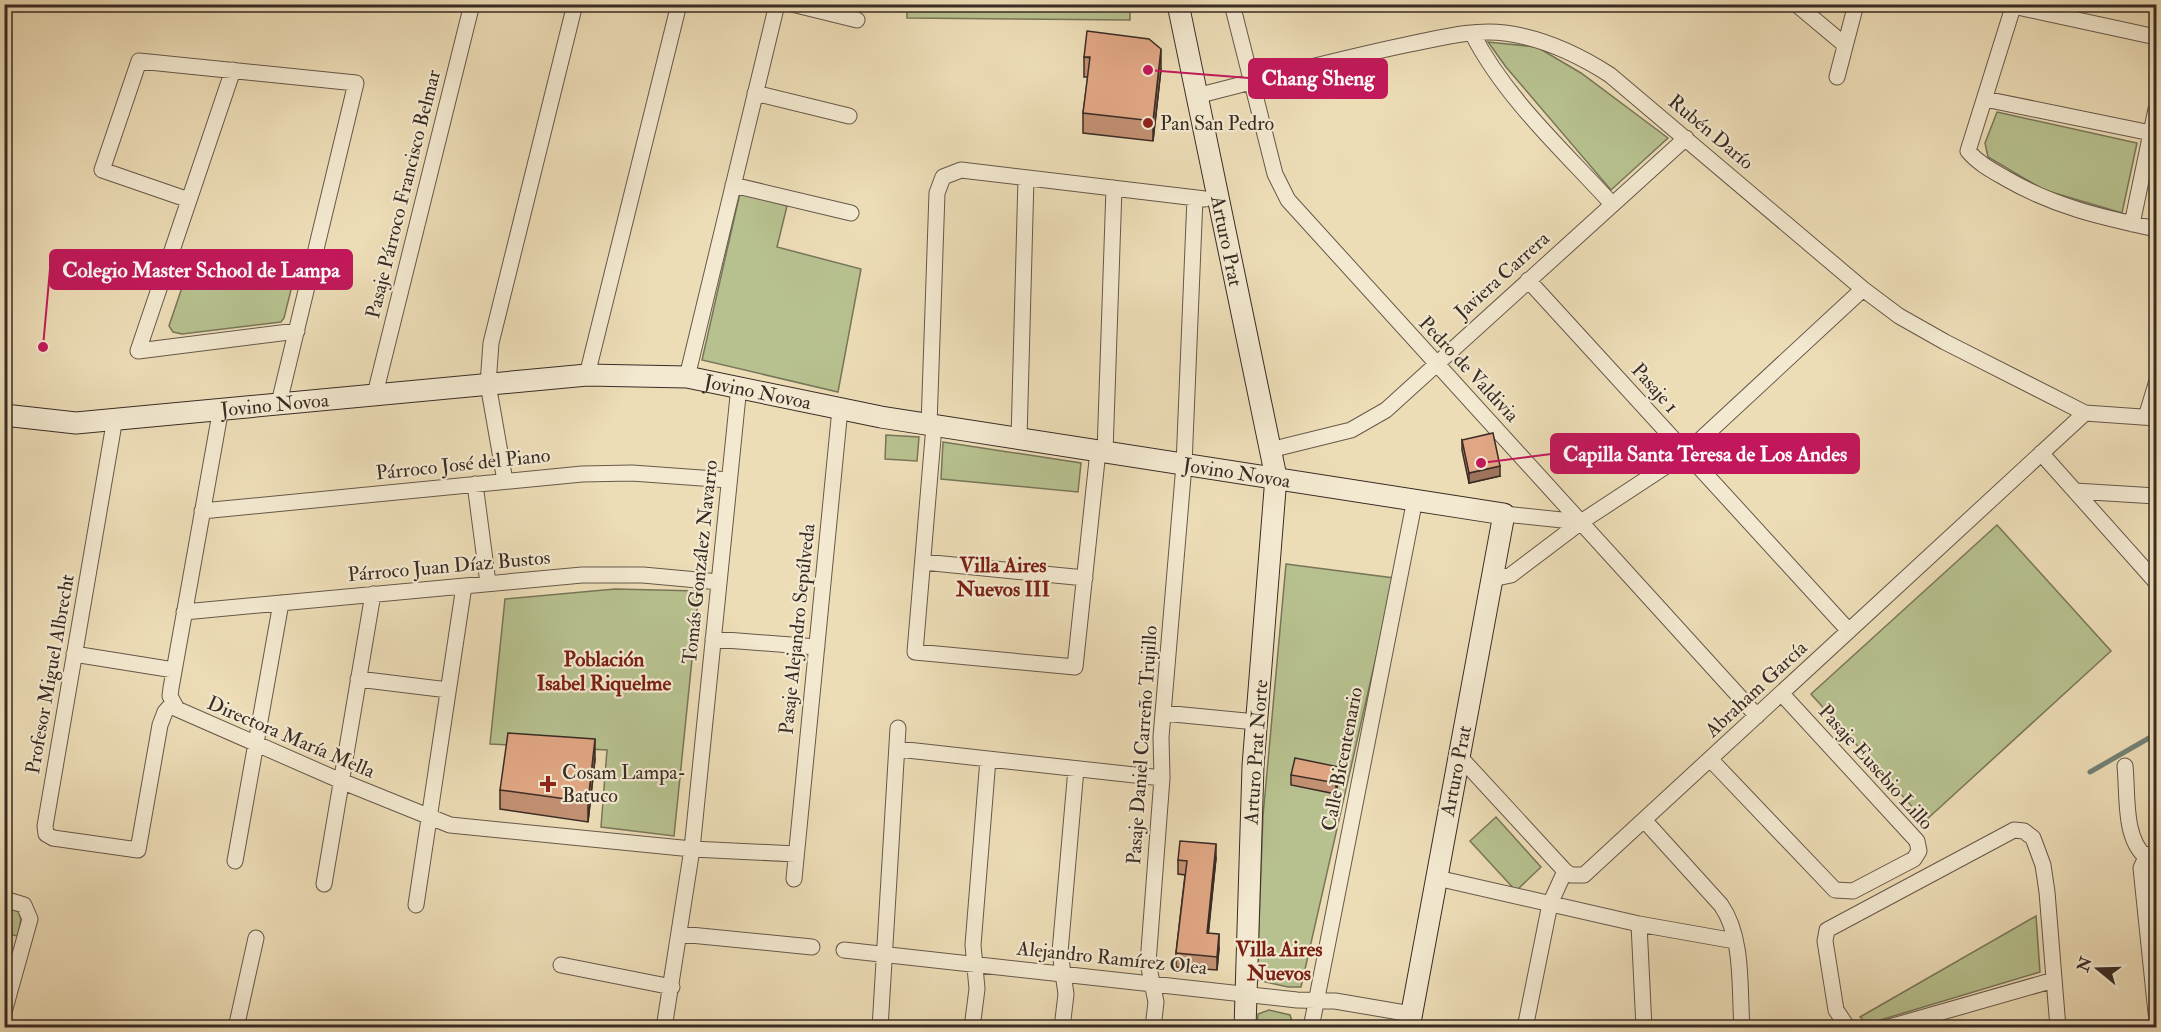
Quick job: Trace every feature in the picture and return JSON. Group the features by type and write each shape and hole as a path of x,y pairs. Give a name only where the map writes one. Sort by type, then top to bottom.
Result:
{"street":[{"name":"Pasaje Párroco Francisco Belmar","path":"375,394 472,4"},
{"path":"505,481 488,384 495,326 575,4"},
{"path":"587,375 679,4"},
{"path":"687,377 777,4"},
{"path":"792,4 857,20"},
{"name":"Arturo Prat","path":"1178,4 1276,477"},
{"name":"Pedro de Valdivia","path":"1232,4 1275,174 1288,200 1757,716"},
{"path":"1796,4 1845,45"},
{"path":"1837,77 1856,4"},
{"path":"2157,37 2014,5 1968,151 1987,168 2052,202 2082,213 2157,229"},
{"path":"1472,33 1491,66 1514,96 1612,204"},
{"name":"Rubén Darío","path":"1196,96 1384,50 1472,33 1505,33 1525,37 1577,56 1610,75 1863,289 1922,330 2085,413 2151,418"},
{"path":"189,200 102,170 139,61 356,83 279,402"},
{"path":"233,70 138,351 297,331"},
{"path":"755,93 849,116"},
{"path":"1985,99 2151,134"},
{"path":"2132,224 2156,109"},
{"name":"Javiera Carrera","path":"1270,450 1338,434 1363,425 1386,410 1686,138"},
{"path":"1114,188 1102,452 1075,667 915,652 931,425 937,193 943,177 961,170 1217,200"},
{"path":"1020,439 1026,178"},
{"path":"733,185 851,213"},
{"name":"Pasaje Daniel Carreño Trujillo","path":"1153,1028 1156,1002 1148,963 1162,778 1163,713 1185,465 1195,198"},
{"name":"Pasaje 1","path":"1528,280 1850,631"},
{"path":"1492,579 1510,575 1581,522 1686,453 1863,289"},
{"name":"Jovino Novoa","path":"4,415 54,422 587,375 687,377 840,409 931,425 1504,514"},
{"path":"2151,418 2157,384"},
{"name":"Tomás González Navarro","path":"664,1028 692,849 738,386"},
{"path":"173,703 171,688 221,408"},
{"name":"Pasaje Alejandro Sepúlveda","path":"794,879 840,409"},
{"name":"Abraham García","path":"1565,870 1577,876 1590,872 2085,413"},
{"name":"Profesor Miguel Albrecht","path":"115,418 45,826 49,837 138,850 160,725 165,712 173,703"},
{"path":"2041,453 2157,582"},
{"name":"Párroco José del Piano","path":"202,511 605,473 729,480"},
{"name":"Arturo Prat Norte","path":"1245,1028 1256,723 1276,477"},
{"path":"475,484 488,584"},
{"path":"2074,491 2157,496"},
{"name":"Calle Bicentenario","path":"1311,1028 1414,499"},
{"path":"1504,514 1581,522"},
{"name":"Arturo Prat","path":"1410,1021 1504,514"},
{"path":"923,562 1085,578"},
{"name":"Párroco Juan Díaz Bustos","path":"184,612 603,574 719,582"},
{"path":"416,905 464,586"},
{"path":"324,884 372,594"},
{"path":"234,861 281,603"},
{"path":"713,639 817,647"},
{"path":"74,654 174,670"},
{"path":"358,679 448,690"},
{"name":"Pasaje Eusebio Lillo","path":"1711,760 1835,890 1853,891 1914,859 1919,851 1917,841 1782,694"},
{"name":"Directora María Mella","path":"173,703 183,714 429,818 462,828 692,849"},
{"path":"1163,713 1256,723"},
{"path":"880,1028 898,728"},
{"path":"898,749 1162,778"},
{"path":"1459,756 1565,870 1550,904 1526,1028"},
{"path":"972,1028 976,989 973,945 988,759"},
{"path":"2125,766 2132,833 2137,848 2151,854 2141,868 2153,951 2157,1013"},
{"path":"1062,1028 1066,994 1060,952 1076,769"},
{"path":"1645,821 1722,904 1731,920 1735,941 1742,1028"},
{"path":"1848,1028 1836,1010 1824,938 1827,930 2014,830 2024,831 2033,838 2043,864 2058,1028"},
{"path":"692,849 796,854"},
{"path":"1437,878 1639,924 1735,941"},
{"path":"4,899 24,905 30,919 5,1011"},
{"path":"1639,924 1644,1028"},
{"path":"680,934 812,947"},
{"path":"236,1028 256,938"},
{"name":"Alejandro Ramírez Olea","path":"844,950 1246,994 1335,1001 1410,1021"},
{"path":"561,965 672,987"},
{"path":"1886,1028 2054,981"}],"green space":[{"path":"907,5 1130,5 1130,20 907,18"},
{"path":"1488,42 1537,47 1581,73 1668,138 1611,190 1506,67"},
{"path":"1997,112 2137,143 2122,213 2044,190 1988,157 1985,143"},
{"path":"740,193 787,206 777,247 861,269 838,392 702,360"},
{"path":"194,252 212,259 296,270 281,322 182,334 173,332 169,326"},
{"path":"886,435 919,437 917,461 885,459"},
{"path":"943,442 1081,463 1078,492 941,479"},
{"path":"1997,525 2111,651 1925,821 1811,694"},
{"path":"1286,564 1394,578 1301,987 1288,987 1257,980 1263,816"},
{"path":"615,589 699,591 674,836 601,827 607,750 490,744 505,599"},
{"path":"1496,817 1541,867 1516,891 1470,841"},
{"path":"5,903 16,906 21,919 18,936 5,934"},
{"path":"2036,916 2040,972 1867,1024 1860,1017"},
{"path":"1269,1010 1290,1015 1294,1027 1257,1027 1258,1014"}],"building":[{"path":"1087,31 1149,39 1161,49 1153,121 1083,113 1090,57 1084,57"},
{"path":"1493,433 1500,466 1469,473 1462,440"},
{"name":"Cosam Lampa- Batuco","path":"508,733 595,739 588,802 500,790"},
{"path":"1295,758 1339,767 1336,783 1291,775"},
{"path":"1180,841 1216,844 1207,933 1219,934 1217,957 1176,953 1187,861 1178,860"}],"waterway":[{"path":"2090,772 2156,734"}],"place":[{"name":"Chang Sheng","path":"1148,70"},
{"name":"Pan San Pedro","path":"1148,123"},
{"name":"Colegio Master School de Lampa","path":"43,347"},
{"name":"Capilla Santa Teresa de Los Andes","path":"1481,463"},
{"name":"Cosam Lampa- Batuco","path":"548,784"}],"district":[{"name":"Villa Aires Nuevos III","path":"1003,577"},
{"name":"Población Isabel Riquelme","path":"604,671"},
{"name":"Villa Aires Nuevos","path":"1279,961"}]}
